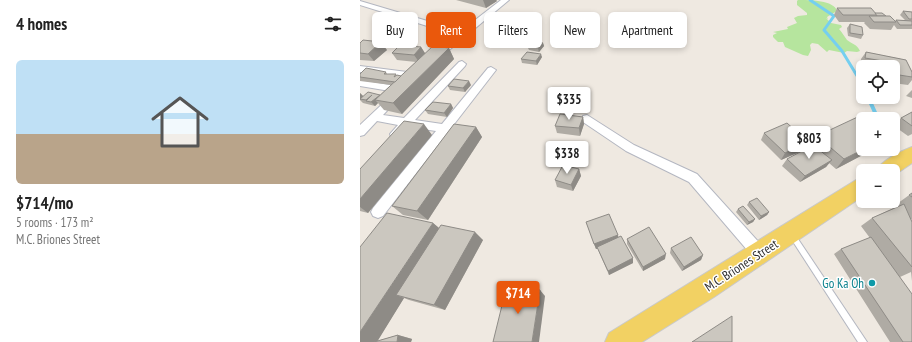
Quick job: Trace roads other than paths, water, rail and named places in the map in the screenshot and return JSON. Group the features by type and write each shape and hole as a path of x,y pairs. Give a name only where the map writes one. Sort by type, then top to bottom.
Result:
{"main road":[{"path":"897,164 912,154"},
{"name":"M.C. Briones Street","path":"622,341 791,234 856,191"}],"street":[{"path":"362,5 378,0"},
{"path":"476,23 505,0"},
{"path":"362,5 426,24"},
{"path":"360,132 421,71 446,48"},
{"path":"390,140 462,64"},
{"path":"360,69 421,71"},
{"path":"378,212 491,70"},
{"path":"360,83 402,90"},
{"path":"375,117 445,129"},
{"path":"587,119 630,148 693,178 759,253"}],"lane":[{"path":"791,234 863,342"}],"waterway":[{"path":"810,0 834,16 824,30 842,51 856,74"},
{"path":"871,104 875,112"}],"place":[{"name":"Go Ka Oh","path":"872,283"}]}
